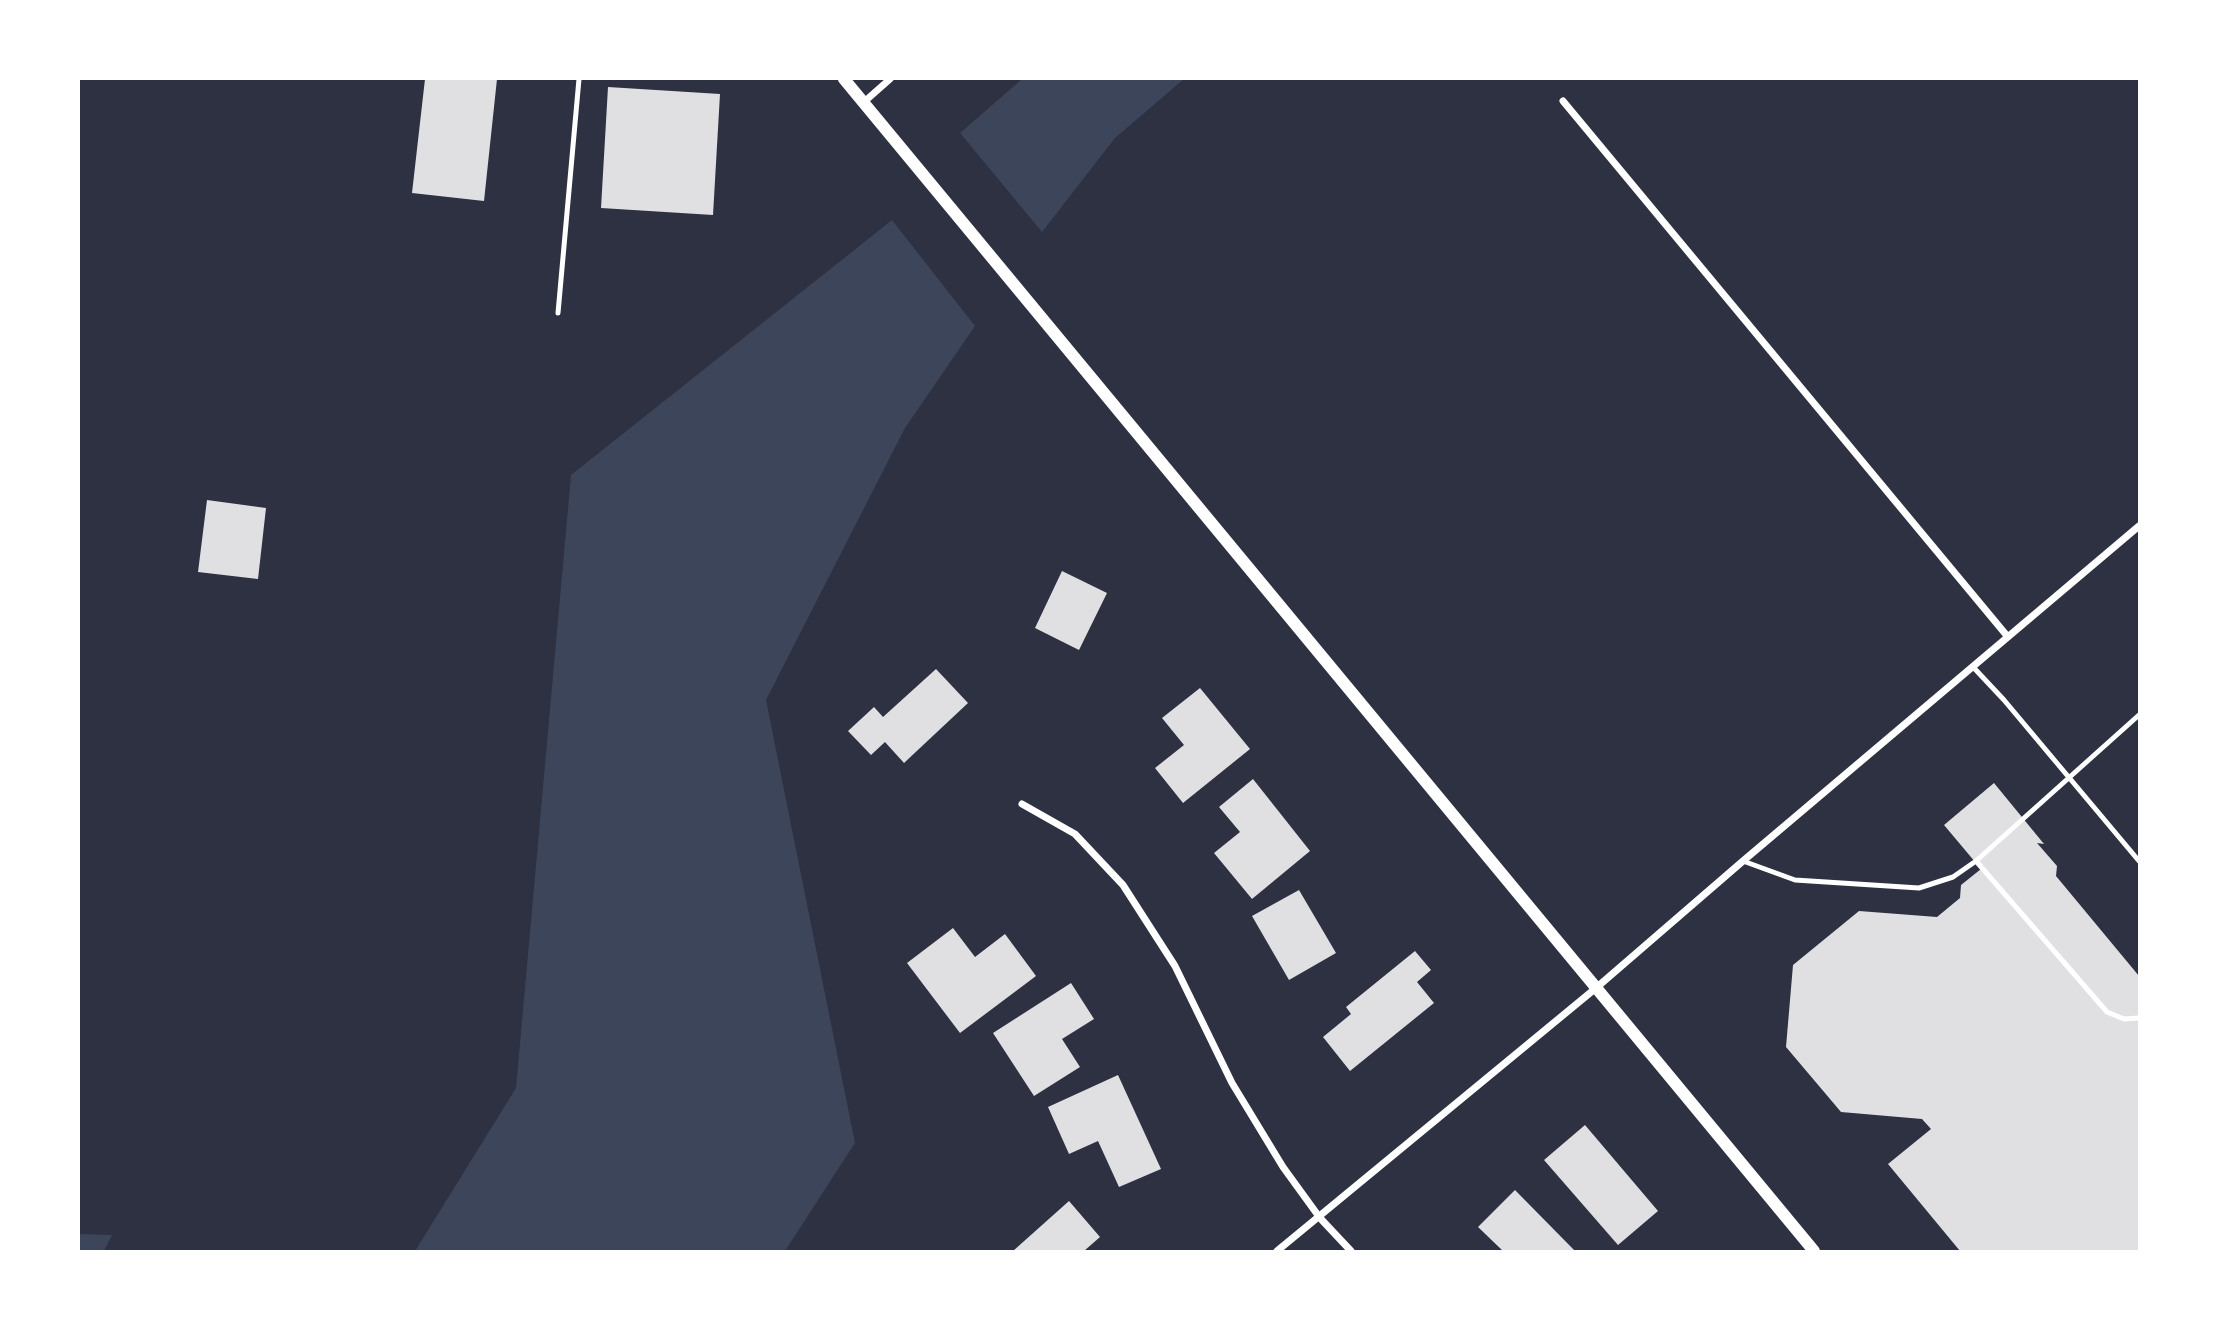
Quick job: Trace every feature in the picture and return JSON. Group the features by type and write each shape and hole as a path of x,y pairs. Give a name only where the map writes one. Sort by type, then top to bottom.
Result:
{"street":[{"path":"844,79 1814,1251"},
{"path":"864,102 890,79"},
{"path":"1563,101 2008,637"},
{"path":"1277,1251 1596,989 2139,526"},
{"path":"1023,804 1075,834 1123,885 1175,966 1232,1083 1283,1167 1320,1218 1351,1251"}],"lane":[{"path":"558,313 579,79"},
{"path":"1974,668 2139,862"},
{"path":"1743,861 1795,880 1920,888 1953,877 1976,861 2139,715"},
{"path":"1976,861 2106,1012 2124,1019 2139,1018"}],"shaded area":[{"path":"1022,79 1184,79 1115,138 1042,232 960,133"},
{"path":"892,220 975,326 905,428 766,700 855,1143 785,1251 415,1251 516,1088 571,475"},
{"path":"79,1234 112,1235 104,1251 79,1251"}],"building":[{"path":"425,79 497,79 484,201 412,193"},
{"path":"608,87 720,94 713,215 601,208"},
{"path":"207,500 266,508 258,579 198,572"},
{"path":"1062,571 1107,593 1079,650 1035,628"},
{"path":"936,669 968,703 904,763 885,742 871,755 848,731 874,707 883,717"},
{"path":"1200,688 1250,749 1183,803 1155,768 1184,745 1162,718"},
{"path":"1253,779 1310,851 1252,899 1214,853 1240,832 1219,807"},
{"path":"1994,783 2044,844 2037,843 2057,866 2056,876 2139,976 2139,1251 1960,1251 1888,1164 1931,1129 1922,1119 1841,1112 1786,1047 1793,965 1859,911 1937,917 1960,898 1961,885 1981,869 1944,825"},
{"path":"1299,890 1336,953 1289,980 1252,916"},
{"path":"953,928 975,957 1005,934 1036,976 960,1033 907,963"},
{"path":"1415,951 1431,970 1417,982 1434,1003 1350,1071 1323,1037 1351,1014 1346,1007"},
{"path":"1071,983 1094,1019 1062,1039 1080,1067 1034,1096 993,1033"},
{"path":"1118,1075 1161,1169 1119,1187 1098,1141 1069,1154 1048,1107"},
{"path":"1585,1125 1658,1211 1618,1245 1544,1160"},
{"path":"1515,1190 1575,1251 1503,1251 1478,1227"},
{"path":"1069,1201 1100,1237 1084,1251 1013,1251"}]}
